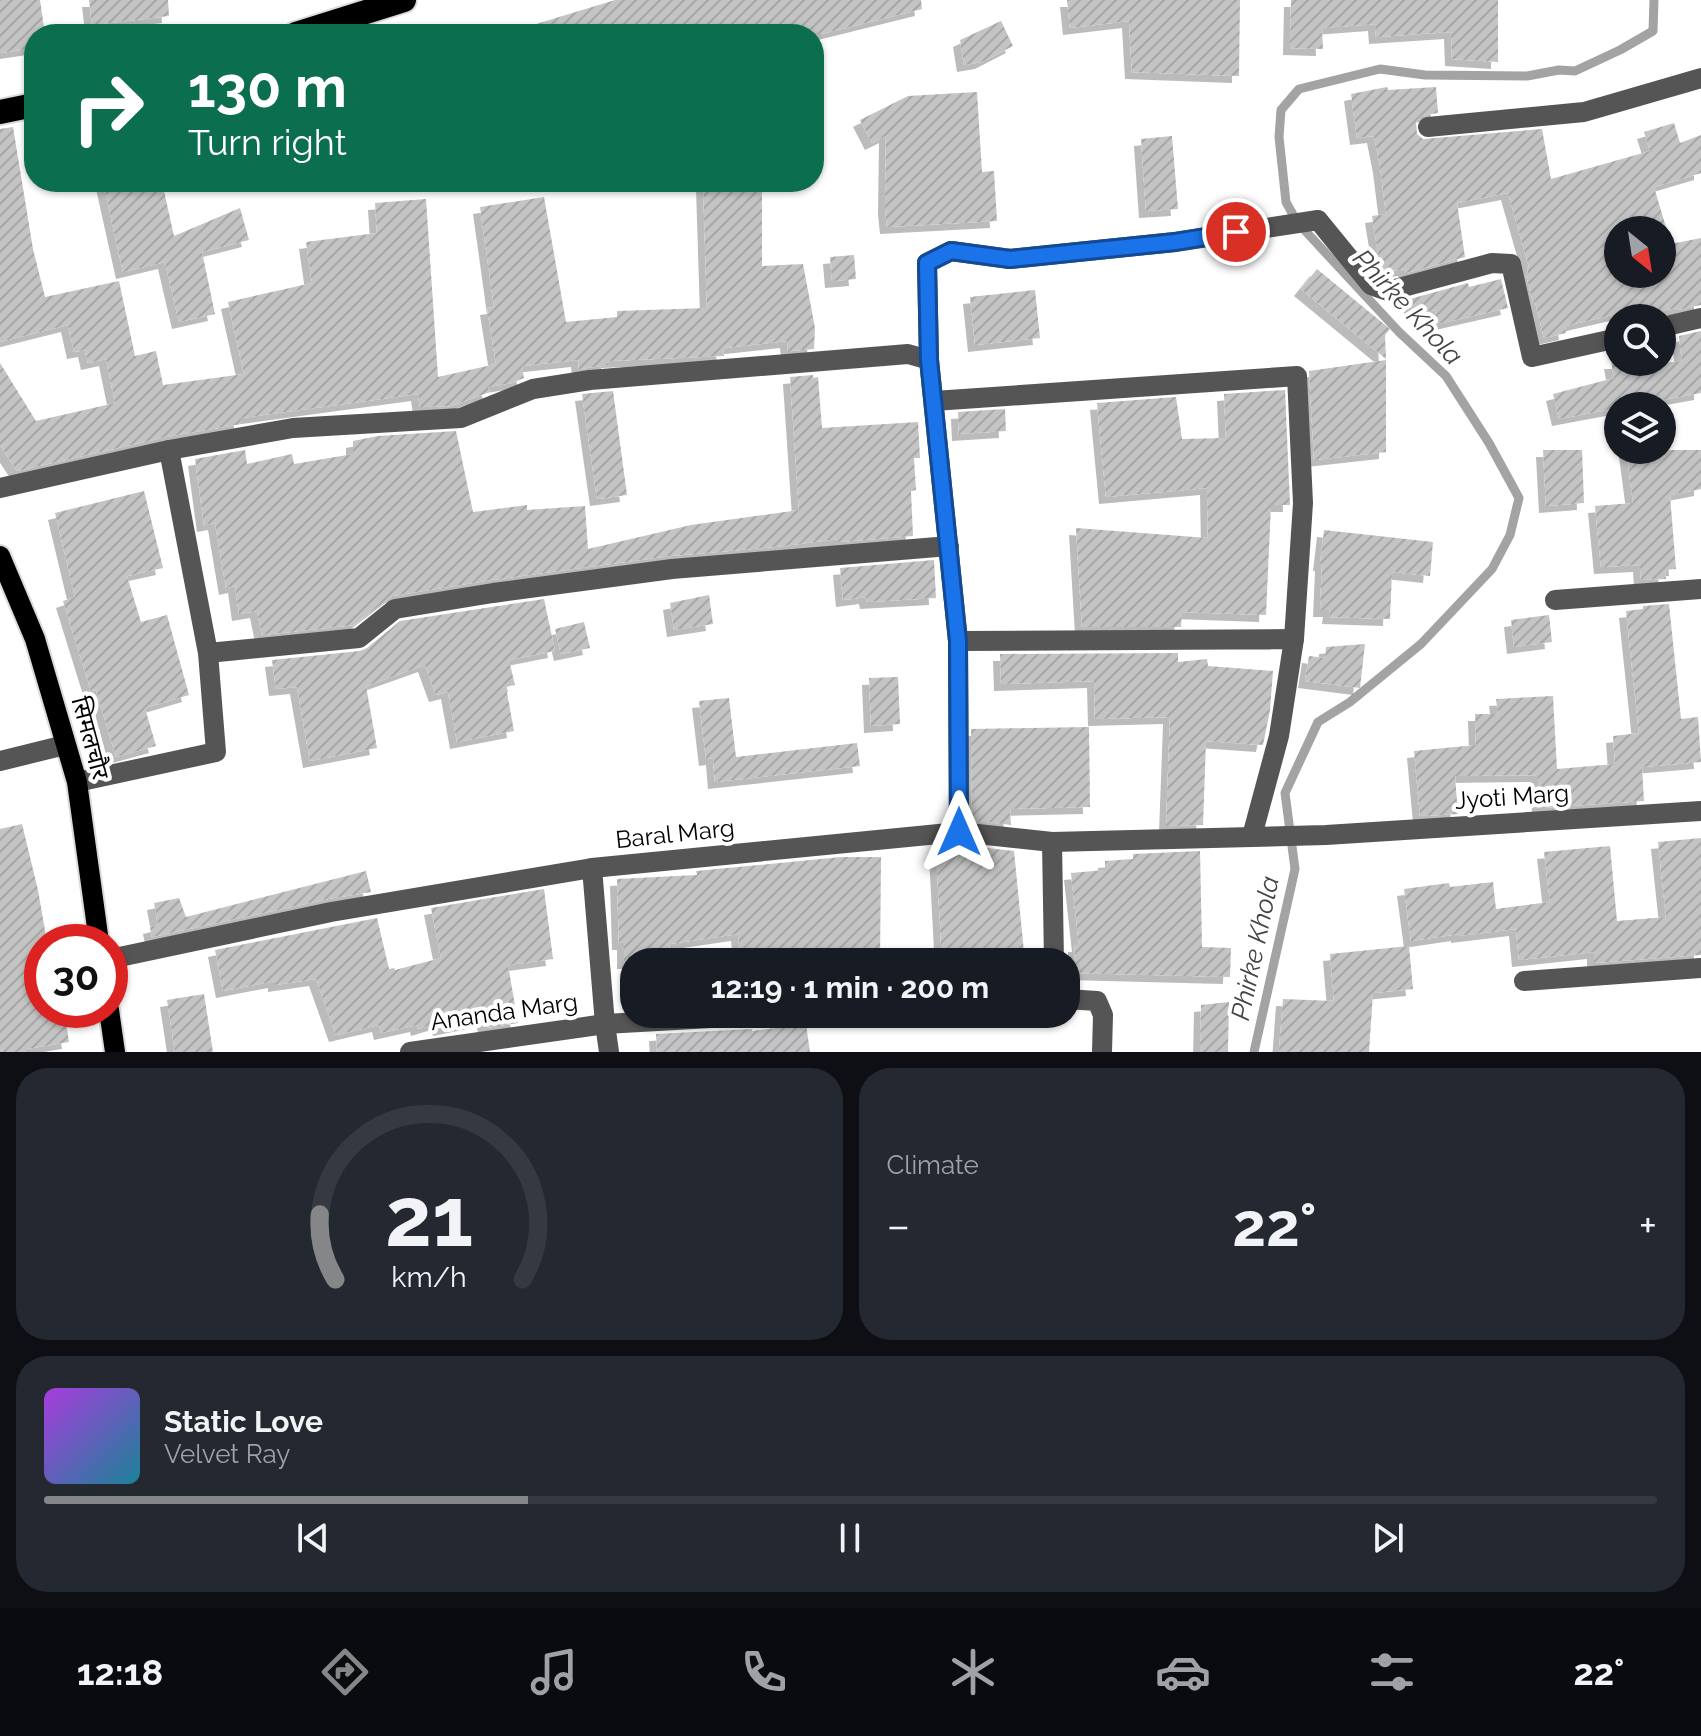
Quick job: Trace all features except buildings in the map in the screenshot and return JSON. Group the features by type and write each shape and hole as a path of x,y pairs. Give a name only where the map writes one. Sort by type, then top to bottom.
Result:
{"highway":[{"path":"328,24 404,0"},
{"path":"0,112 24,107"}],"main road":[{"name":"सिमलचौर","path":"0,556 35,639 77,782 97,924"},
{"path":"112,1028 115,1052"}],"street":[{"path":"1428,127 1584,112 1701,78"},
{"path":"959,832 958,641 929,360 927,263 951,251 1010,259 1175,242 1318,220 1371,285 1388,291 1492,263 1511,264 1532,357 1604,341"},
{"path":"1676,324 1701,318"},
{"path":"0,488 169,450 293,428 461,418 533,389 590,380 908,354 929,360"},
{"path":"934,401 1297,376 1303,503 1294,639 1279,736 1252,836"},
{"path":"77,782 216,752 208,653 169,450"},
{"path":"208,653 359,638 395,609 493,593 672,569 949,546"},
{"path":"1555,600 1701,589"},
{"path":"958,641 1294,639"},
{"path":"0,761 65,745"},
{"name":"Jyoti Marg","path":"1252,836 1326,835 1701,811"},
{"name":"Baral Marg","path":"128,955 331,912 592,868 959,832 1052,842 1252,836"},
{"path":"1052,842 1054,948"},
{"name":"Ananda Marg","path":"592,868 609,1052"},
{"path":"1524,981 1701,968"},
{"path":"1080,1000 1097,1001 1103,1015 1102,1052"},
{"name":"Ananda Marg","path":"410,1052 620,1023"}],"waterway":[{"name":"Phirke Khola","path":"1254,1052 1295,869 1285,793 1318,722 1350,702 1421,644 1492,569 1510,535 1519,498 1489,443 1446,376 1399,332 1297,222 1286,202 1279,137 1281,110 1299,89 1380,69 1425,75 1527,76 1559,70 1575,71 1653,31 1654,0"}],"route":[{"path":"959,832 958,641 929,360 927,263 951,251 1010,259 1175,242 1236,232"}]}
